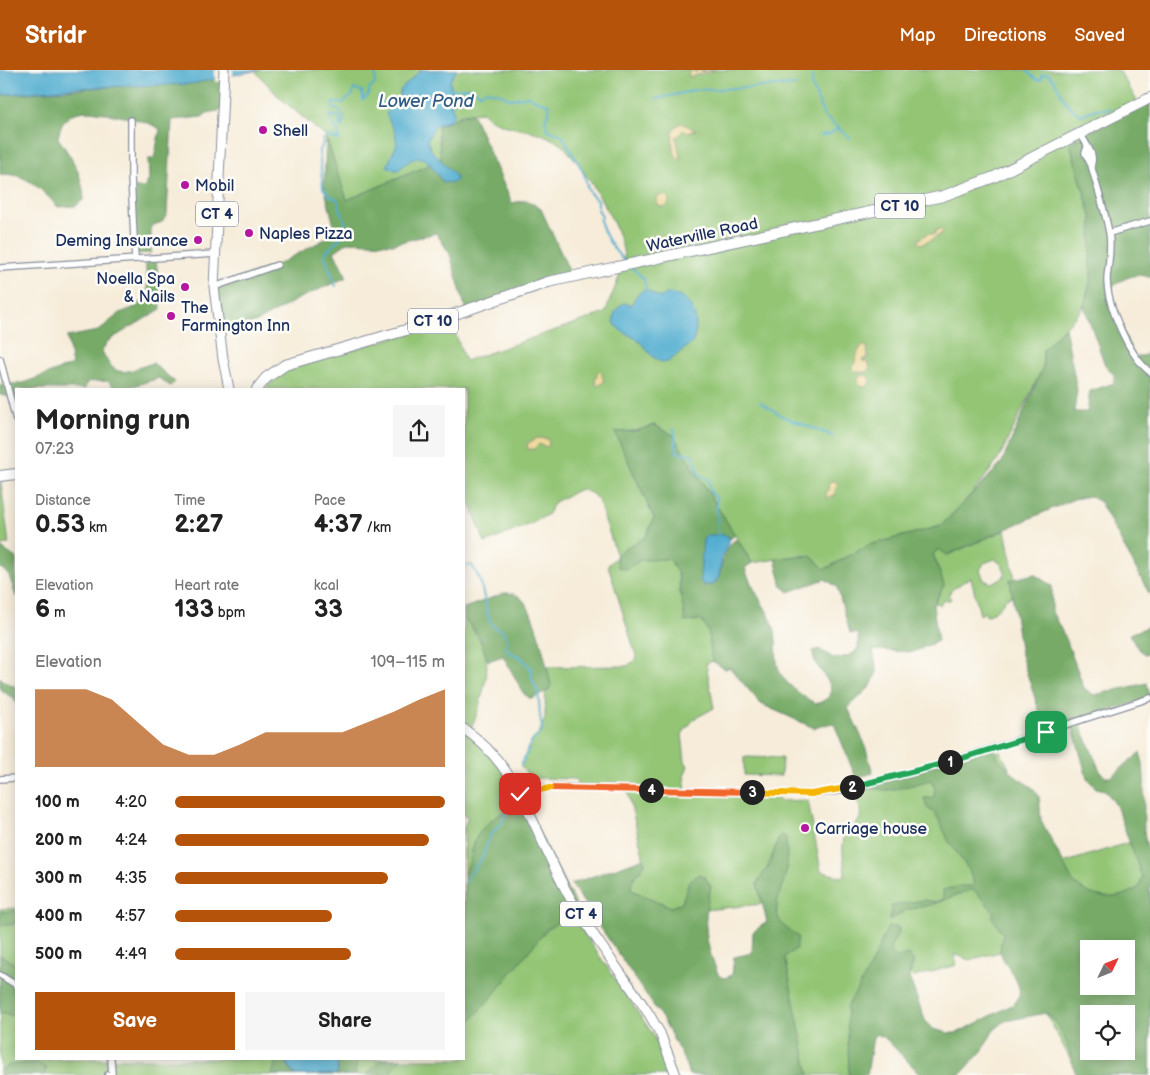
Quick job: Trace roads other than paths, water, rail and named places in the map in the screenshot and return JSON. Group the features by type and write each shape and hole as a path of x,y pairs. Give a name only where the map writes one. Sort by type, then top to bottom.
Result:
{"highway":[{"name":"Waterville Road","path":"258,388 266,378 285,365 420,326 548,282 944,196 994,177 1150,98"},
{"path":"0,476 15,474"}],"main road":[{"name":"CT 4","path":"224,70 214,287 223,359 229,388"},
{"name":"CT 4","path":"465,730 494,755 510,774 564,887 649,1014 660,1033 676,1075"}],"street":[{"path":"132,120 131,177 135,259"},
{"path":"1081,134 1087,147 1085,153 1091,165 1109,233 1111,246 1107,280 1110,302 1135,357 1150,372"},
{"path":"1109,233 1150,221"},
{"path":"0,268 215,254"},
{"path":"214,287 277,265"},
{"path":"0,358 15,416"},
{"path":"520,794 555,787 811,794 838,791 930,768 1150,698"},
{"path":"0,779 15,778"},
{"path":"0,975 15,984"},
{"path":"108,1075 112,1074 111,1060"}],"water":[{"path":"0,70 259,70 191,84 73,88 0,95"},
{"name":"Lower Pond","path":"421,70 457,70 450,81 454,102 451,106 455,114 449,121 436,125 427,140 431,150 455,175 456,180 453,183 443,182 423,158 413,159 397,171 387,166 397,144 395,132 386,114 396,105 401,89"},
{"path":"645,289 660,298 668,293 677,295 684,299 693,310 696,325 693,342 668,362 658,360 640,342 621,331 614,322 617,309 624,303 631,305 637,295"},
{"path":"707,535 726,535 730,539 722,557 719,577 713,585 703,585 700,580 703,540"},
{"path":"288,1060 338,1060 337,1074 295,1075 287,1064"}],"waterway":[{"path":"336,286 324,254 341,237 346,225 337,199 331,197 323,188 319,150 327,136 339,140 338,132 330,119 331,115 339,117 341,128 344,118 340,111 333,108 333,103 342,103 352,96 354,89 362,91 363,100 369,94 369,89 375,84 376,70"},
{"path":"812,70 812,86 824,116 850,138"},
{"path":"1026,70 1037,80 1042,79 1041,75 1048,74 1068,105 1081,115 1096,109 1110,109"},
{"path":"656,99 696,90 797,85"},
{"path":"451,89 471,88 481,94 486,90 504,95 510,99 529,96 537,101 549,104 549,113 545,120 548,130 562,135 584,174 588,190 598,200 598,209 602,217 600,220 606,237 624,261"},
{"path":"378,97 390,113"},
{"path":"821,135 830,134 839,127"},
{"path":"631,267 644,279 646,289"},
{"path":"760,402 784,417 833,436"},
{"path":"674,429 677,452 693,455 699,474 709,480 710,491 716,498 718,535"},
{"path":"465,566 472,565 480,580 489,620 494,627 503,631 508,641 506,647 509,652 522,658 532,670 543,731 532,741 521,765"},
{"path":"465,882 483,856 490,836 502,822 512,800"}],"place":[{"name":"Shell","path":"263,130"},
{"name":"Mobil","path":"185,185"},
{"name":"Naples Pizza","path":"249,233"},
{"name":"Deming Insurance","path":"198,240"},
{"name":"Noella Spa & Nails","path":"185,287"},
{"name":"The Farmington Inn","path":"171,316"},
{"name":"Carriage house","path":"805,828"}]}
